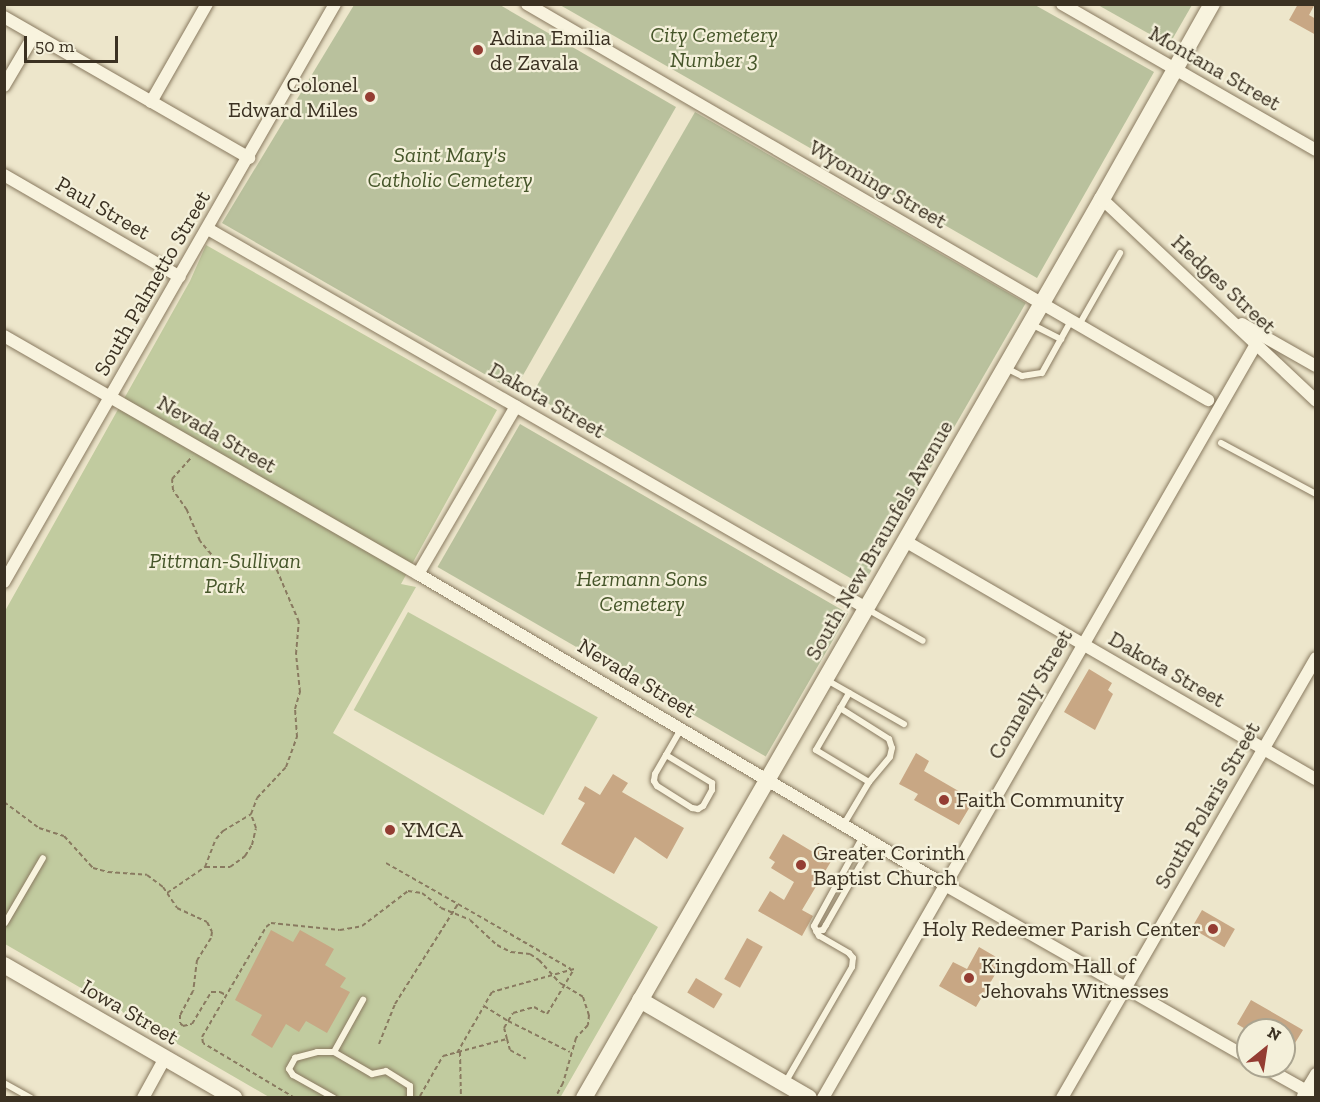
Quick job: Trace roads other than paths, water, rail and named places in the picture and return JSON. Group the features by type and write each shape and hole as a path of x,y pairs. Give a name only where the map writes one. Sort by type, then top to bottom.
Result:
{"main road":[{"name":"South New Braunfels Avenue","path":"584,1098 1042,304 1212,4"},
{"name":"Iowa Street","path":"4,965 234,1098"},
{"path":"640,1000 809,1098"}],"street":[{"path":"151,102 207,4"},
{"name":"South Palmetto Street","path":"4,582 249,158 335,4"},
{"name":"Wyoming Street","path":"527,4 1208,400"},
{"name":"Montana Street","path":"1062,4 1316,150"},
{"path":"4,18 249,158"},
{"path":"4,86 34,35"},
{"name":"Paul Street","path":"4,176 180,277"},
{"name":"Hedges Street","path":"1102,199 1316,401"},
{"name":"Dakota Street","path":"208,229 866,608"},
{"path":"1223,313 1316,366"},
{"name":"Nevada Street","path":"4,336 418,573 945,885 1236,1051"},
{"name":"Connelly Street","path":"823,1098 1257,344"},
{"path":"418,573 516,406"},
{"name":"Dakota Street","path":"905,541 1316,779"},
{"name":"South Polaris Street","path":"1062,1098 1316,658"},
{"path":"143,1098 165,1058"},
{"path":"1281,1078 1308,1095 1316,1074"}],"lane":[{"path":"1005,367 1022,376 1042,373 1061,339 1075,323 1120,253"},
{"path":"1030,323 1061,339"},
{"path":"1221,443 1316,494"},
{"path":"866,608 922,641"},
{"path":"825,679 904,724"},
{"path":"849,693 816,750 869,782"},
{"path":"840,708 889,739 892,748 890,757 869,782 844,824"},
{"path":"666,755 711,783 712,789 703,806 698,809 692,808 657,786 655,774 681,729"},
{"path":"785,1084 854,962 849,953 819,936 816,931 816,919 868,839"},
{"path":"816,931 826,925 868,839"},
{"path":"5,923 43,858"},
{"path":"334,1052 363,1000"},
{"path":"334,1098 293,1075 289,1069 295,1058 317,1052 334,1052 372,1074 386,1071 410,1086 410,1098"},
{"path":"4,1083 31,1098"}],"place":[{"name":"Adina Emilia de Zavala","path":"478,50"},
{"name":"Colonel Edward Miles","path":"370,97"},
{"name":"Faith Community","path":"944,800"},
{"name":"YMCA","path":"390,830"},
{"name":"Greater Corinth Baptist Church","path":"801,865"},
{"name":"Holy Redeemer Parish Center","path":"1213,929"},
{"name":"Kingdom Hall of Jehovahs Witnesses","path":"969,978"}],"park label":[{"name":"City Cemetery Number 3","path":"714,46"},
{"name":"Saint Mary's Catholic Cemetery","path":"450,166"},
{"name":"Pittman-Sullivan Park","path":"225,572"},
{"name":"Hermann Sons Cemetery","path":"642,590"}]}
